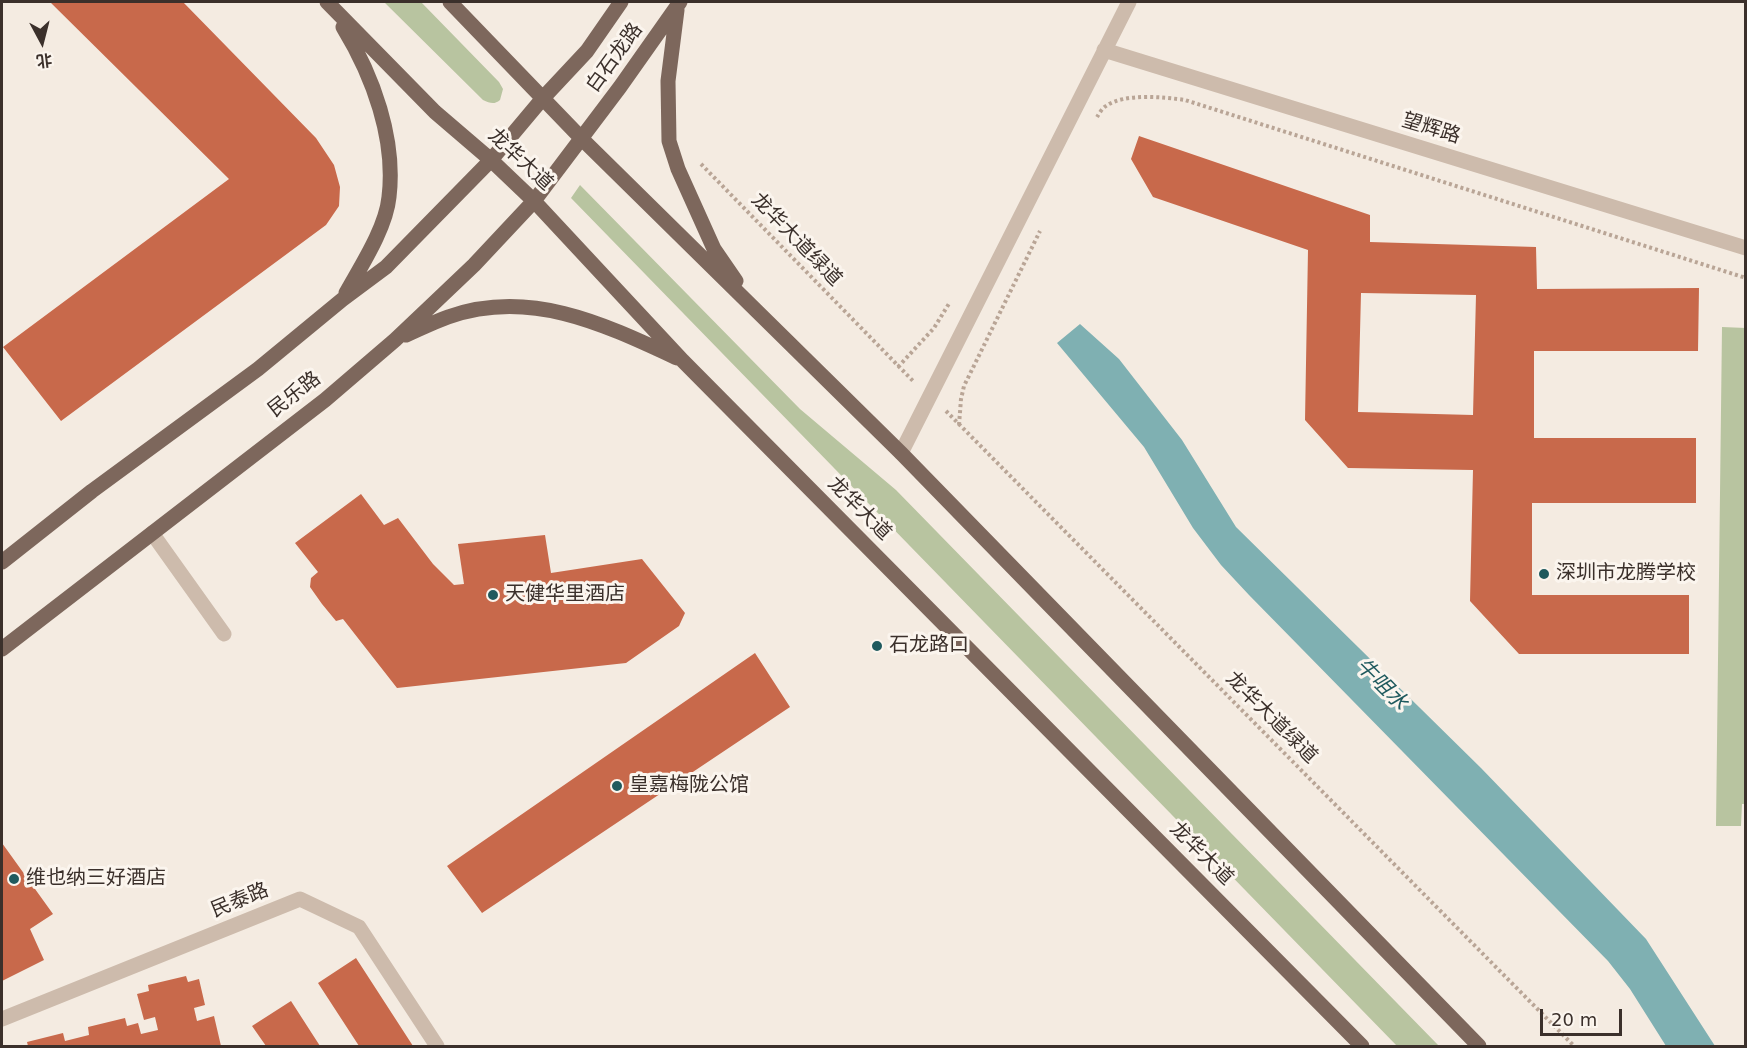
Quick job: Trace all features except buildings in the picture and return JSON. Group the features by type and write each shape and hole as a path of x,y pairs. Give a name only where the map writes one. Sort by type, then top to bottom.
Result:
{"main road":[{"name":"龙华大道","path":"327,2 435,112 492,160 534,201 683,361 1362,1047"},
{"path":"327,2 353,44 371,84 383,123 390,162 389,199 375,241 343,299"},
{"path":"450,2 582,139 901,453 1479,1047"},
{"name":"白石龙路","path":"543,98 587,51 621,2"},
{"path":"678,4 668,81 669,141 678,169 714,249 759,314"},
{"name":"白石龙路","path":"582,139 678,4"},
{"path":"2,562 92,491 258,369 386,267 492,160 543,98"},
{"name":"民乐路","path":"2,649 325,400 395,340 474,265 534,201 582,139"},
{"path":"395,340 449,317 485,308 527,306 561,312 590,321 683,361"}],"street":[{"path":"901,453 1129,2"},
{"name":"望辉路","path":"1104,50 1746,248"},
{"path":"152,533 224,634"},
{"name":"民泰路","path":"2,1019 300,899 359,927 437,1047"}],"path":[{"path":"1094,121 1106,106 1130,98 1163,96 1185,100 1746,278"},
{"name":"龙华大道绿道","path":"696,158 906,374"},
{"path":"960,425 964,386 1044,223"},
{"name":"龙华大道绿道","path":"946,411 1574,1047"}],"green space":[{"path":"384,2 421,2 499,82 503,89 500,100 492,103 483,100"},
{"path":"580,185 800,409 896,490 1439,1046 1397,1046 571,198"},
{"path":"1722,327 1746,328 1746,804 1742,804 1741,826 1716,826"}],"water":[{"name":"牛咀水","path":"1080,324 1119,359 1182,440 1236,527 1481,768 1646,939 1715,1046 1666,1046 1630,989 1608,961 1221,565 1193,528 1144,447 1057,343"}],"place":[{"name":"深圳市龙腾学校","path":"1544,574"},
{"name":"天健华里酒店","path":"493,595"},
{"name":"石龙路口","path":"877,646"},
{"name":"皇嘉梅陇公馆","path":"617,786"},
{"name":"维也纳三好酒店","path":"14,879"}]}
